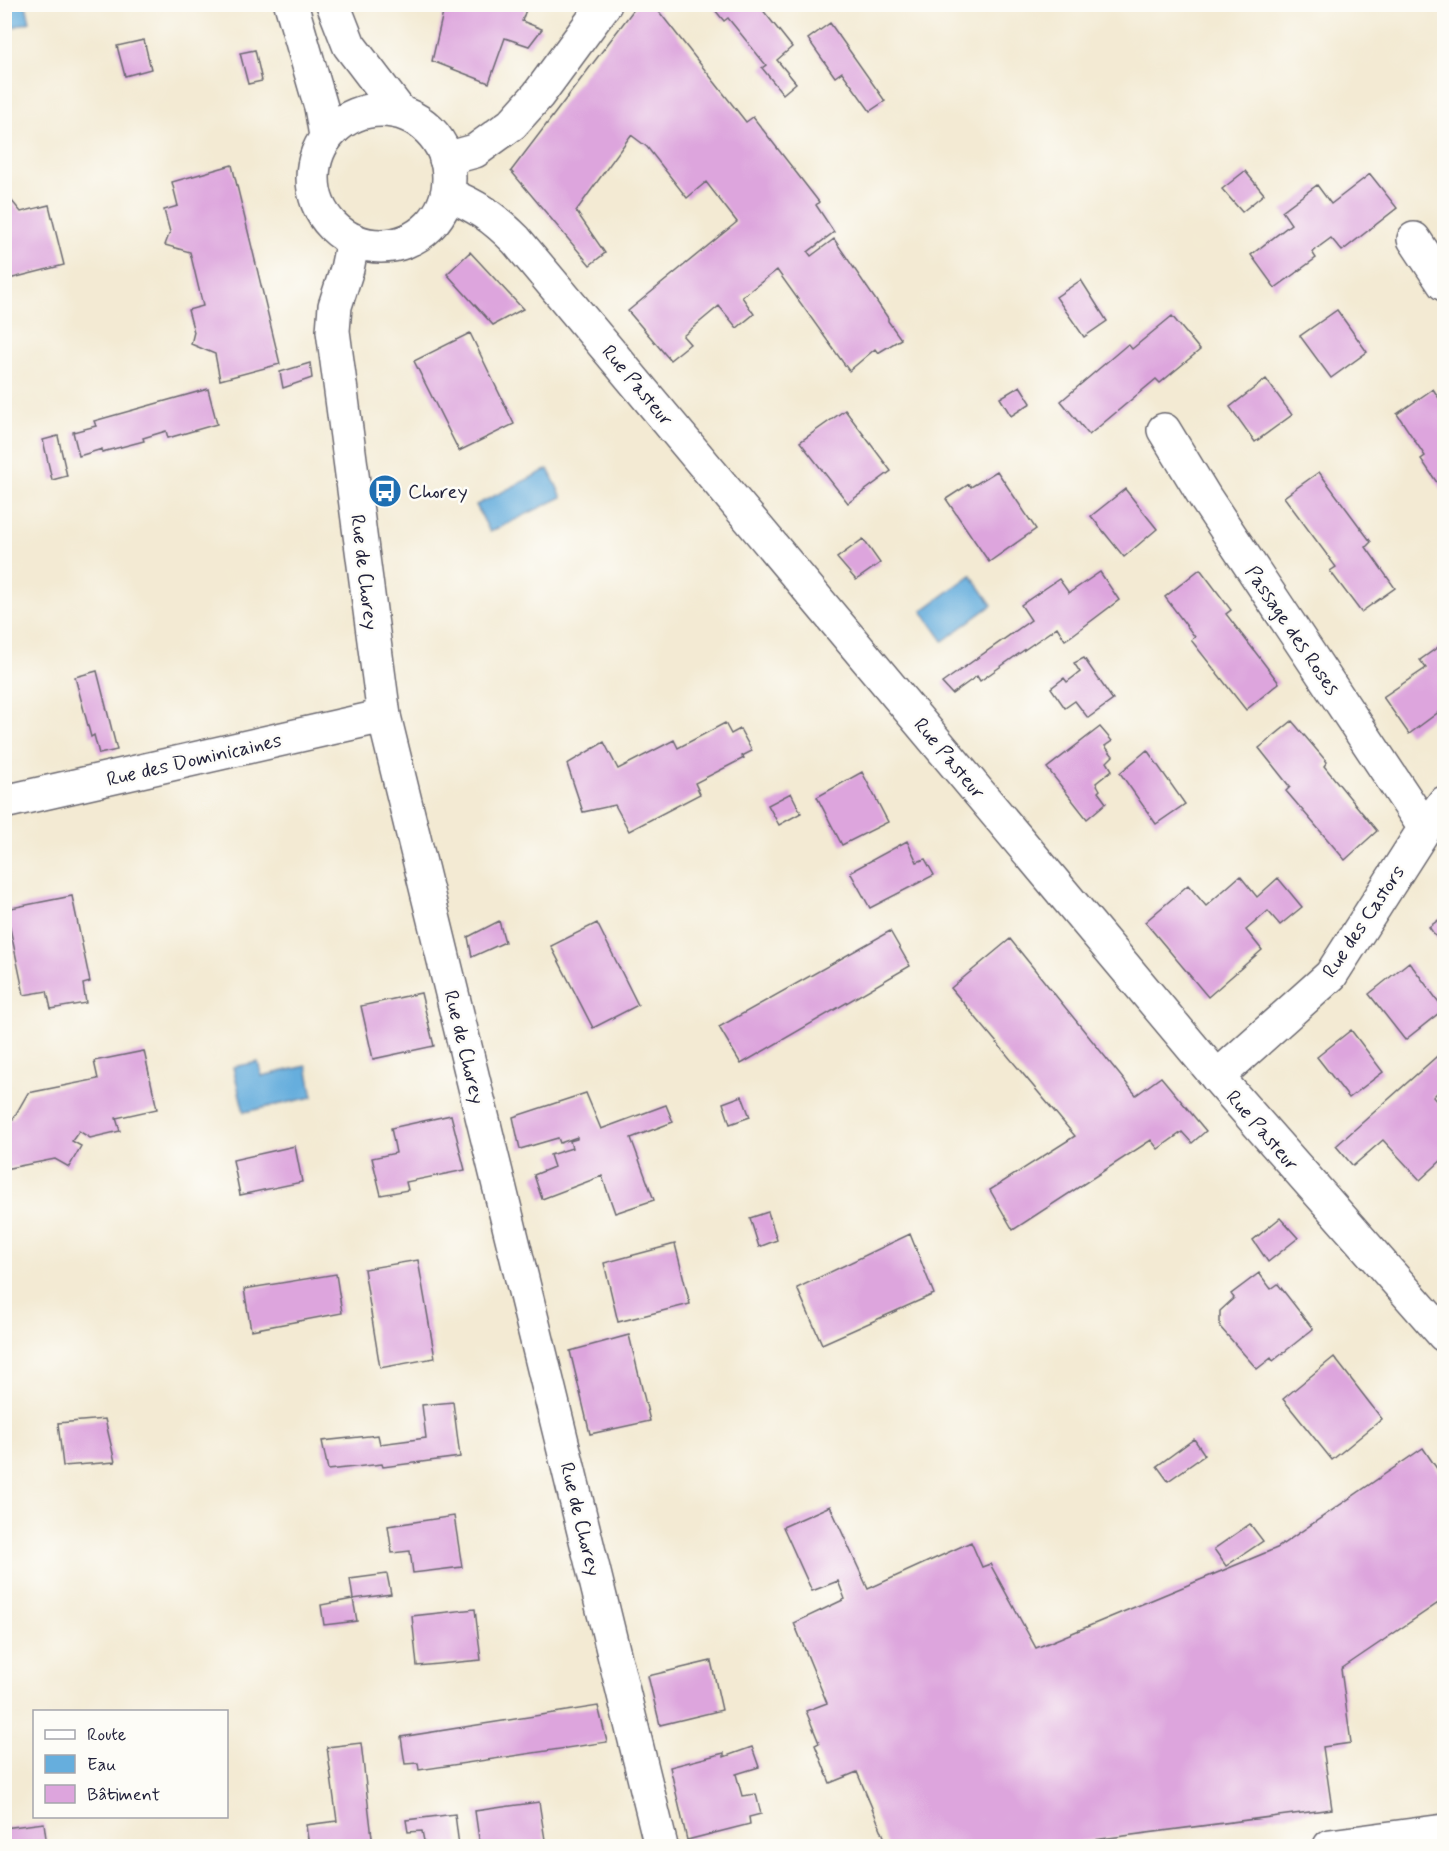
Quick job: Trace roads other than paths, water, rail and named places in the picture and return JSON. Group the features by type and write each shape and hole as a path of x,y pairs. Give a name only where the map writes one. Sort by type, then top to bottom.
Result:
{"street":[{"path":"291,4 321,107 326,136"},
{"path":"333,4 349,45 400,112"},
{"path":"446,159 475,151 512,124 538,95 604,4"},
{"path":"384,109 400,112 416,119 429,129 440,143 449,170 447,194 434,220 411,239 382,246 367,245 352,240 326,219 317,203 312,186 313,168 326,136 338,124 368,111 384,109"},
{"name":"Rue Pasteur","path":"447,194 468,202 494,218 516,240 1217,1077 1444,1335"},
{"path":"1414,239 1444,284"},
{"name":"Rue de Chorey","path":"352,240 347,269 335,306 333,331 384,716 661,1846"},
{"name":"Passage des Roses","path":"1164,430 1206,499 1435,815"},
{"name":"Rue des Dominicaines","path":"4,802 384,716"},
{"name":"Rue des Castors","path":"1217,1077 1330,975 1435,815"},
{"path":"1330,1846 1444,1831"}],"water":[{"path":"4,5 26,5 30,22 10,28"},
{"path":"548,469 562,497 490,532 476,505"},
{"path":"971,575 992,605 943,641 922,611"},
{"path":"258,1062 262,1076 307,1066 313,1097 244,1112 233,1067"}],"place":[{"name":"Chorey","path":"385,491"}]}
